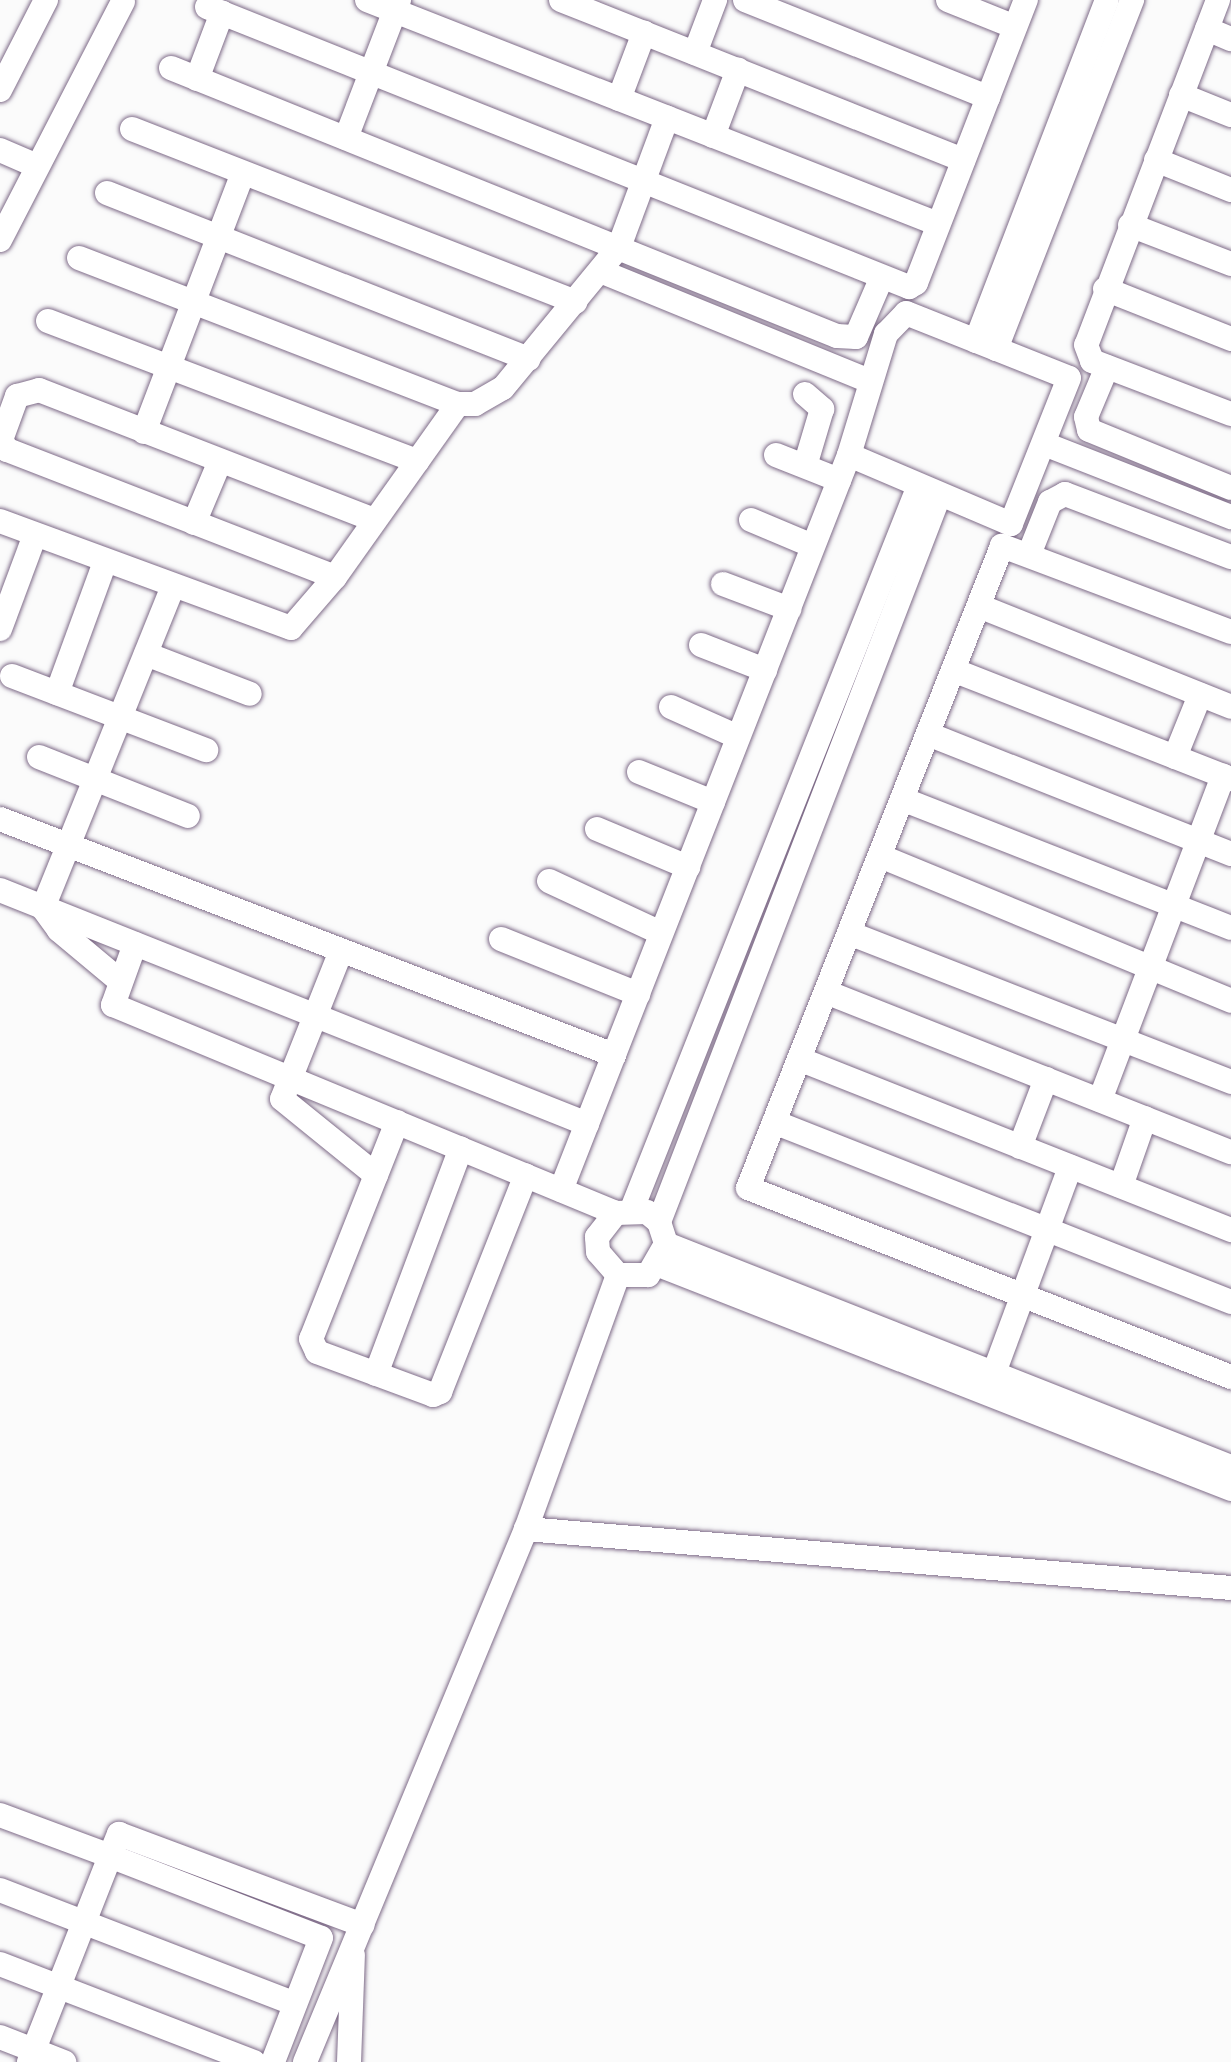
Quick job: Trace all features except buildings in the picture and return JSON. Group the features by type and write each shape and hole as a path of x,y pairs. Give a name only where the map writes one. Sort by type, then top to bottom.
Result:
{"street":[{"path":"0,90 46,0"},
{"path":"367,0 397,6 619,99 938,224"},
{"path":"561,0 963,160"},
{"path":"695,53 715,0"},
{"path":"744,0 988,97"},
{"path":"948,0 1015,27"},
{"path":"197,79 214,10 882,277 915,284 1026,0"},
{"path":"1218,0 1105,289 1086,345 1090,358 1107,367 1231,414"},
{"path":"0,240 123,2"},
{"path":"346,138 397,6"},
{"path":"986,345 1116,9"},
{"path":"1207,29 1231,39"},
{"path":"619,99 644,33"},
{"path":"171,68 849,338 863,327 882,277"},
{"path":"713,136 738,70"},
{"path":"1181,95 1231,115"},
{"path":"79,258 458,404 488,400 529,359 619,247 667,118"},
{"path":"132,130 575,302"},
{"path":"0,150 37,166"},
{"path":"1156,160 1231,190"},
{"path":"144,432 243,173"},
{"path":"107,193 529,359"},
{"path":"1130,225 1231,264"},
{"path":"600,271 870,381"},
{"path":"1105,289 1231,339"},
{"path":"561,1190 849,455 886,334 901,313 1069,379 1047,446 1011,524 929,492 849,455"},
{"path":"48,321 418,461"},
{"path":"1107,367 1086,417 1089,430 1231,488"},
{"path":"335,577 16,456 1,440 17,396 34,389 375,520"},
{"path":"805,394 822,409 805,466"},
{"path":"0,521 172,588 287,629 335,577 458,404"},
{"path":"1047,446 1231,517"},
{"path":"776,456 839,481"},
{"path":"194,523 220,461"},
{"path":"929,492 661,1244 633,1278 618,1275 605,1266 597,1237 624,1211 929,492"},
{"path":"1030,552 1050,502 1065,494 1231,557"},
{"path":"751,520 813,546"},
{"path":"0,629 35,535"},
{"path":"1231,632 1030,552 1002,546 748,1188 1231,1377"},
{"path":"57,693 105,562"},
{"path":"723,584 789,609"},
{"path":"43,908 172,588"},
{"path":"979,606 1231,707"},
{"path":"701,645 765,670"},
{"path":"146,654 250,694"},
{"path":"953,670 1227,778 1197,841 1147,967 1100,1100"},
{"path":"12,676 206,750"},
{"path":"1175,757 1200,695"},
{"path":"671,707 738,737"},
{"path":"928,734 1231,854"},
{"path":"38,757 188,816"},
{"path":"639,772 713,802"},
{"path":"902,799 1231,928"},
{"path":"0,819 614,1055"},
{"path":"597,829 688,867"},
{"path":"880,856 1231,1001"},
{"path":"549,881 661,933"},
{"path":"0,890 587,1124"},
{"path":"43,908 59,930 120,981"},
{"path":"849,933 1231,1082"},
{"path":"501,939 638,994"},
{"path":"135,944 113,1005 561,1190 624,1211 661,1244 1231,1489"},
{"path":"341,951 289,1078 286,1105 376,1175"},
{"path":"826,992 1231,1152"},
{"path":"799,1059 1231,1230"},
{"path":"1020,1147 1046,1079"},
{"path":"1121,1186 1145,1118"},
{"path":"397,1122 311,1341 317,1352 433,1395 440,1392 526,1175"},
{"path":"774,1122 1231,1302"},
{"path":"376,1374 461,1148"},
{"path":"989,1384 1070,1167"},
{"path":"305,2062 526,1529 618,1275"},
{"path":"989,1384 1231,1468"},
{"path":"526,1529 1231,1588"},
{"path":"0,1815 321,1938 273,2062"},
{"path":"32,2056 118,1834 363,1925"},
{"path":"0,1890 295,2004"},
{"path":"349,2062 352,1947"},
{"path":"0,1964 254,2062"},
{"path":"0,2037 32,2056 64,2062"}]}
